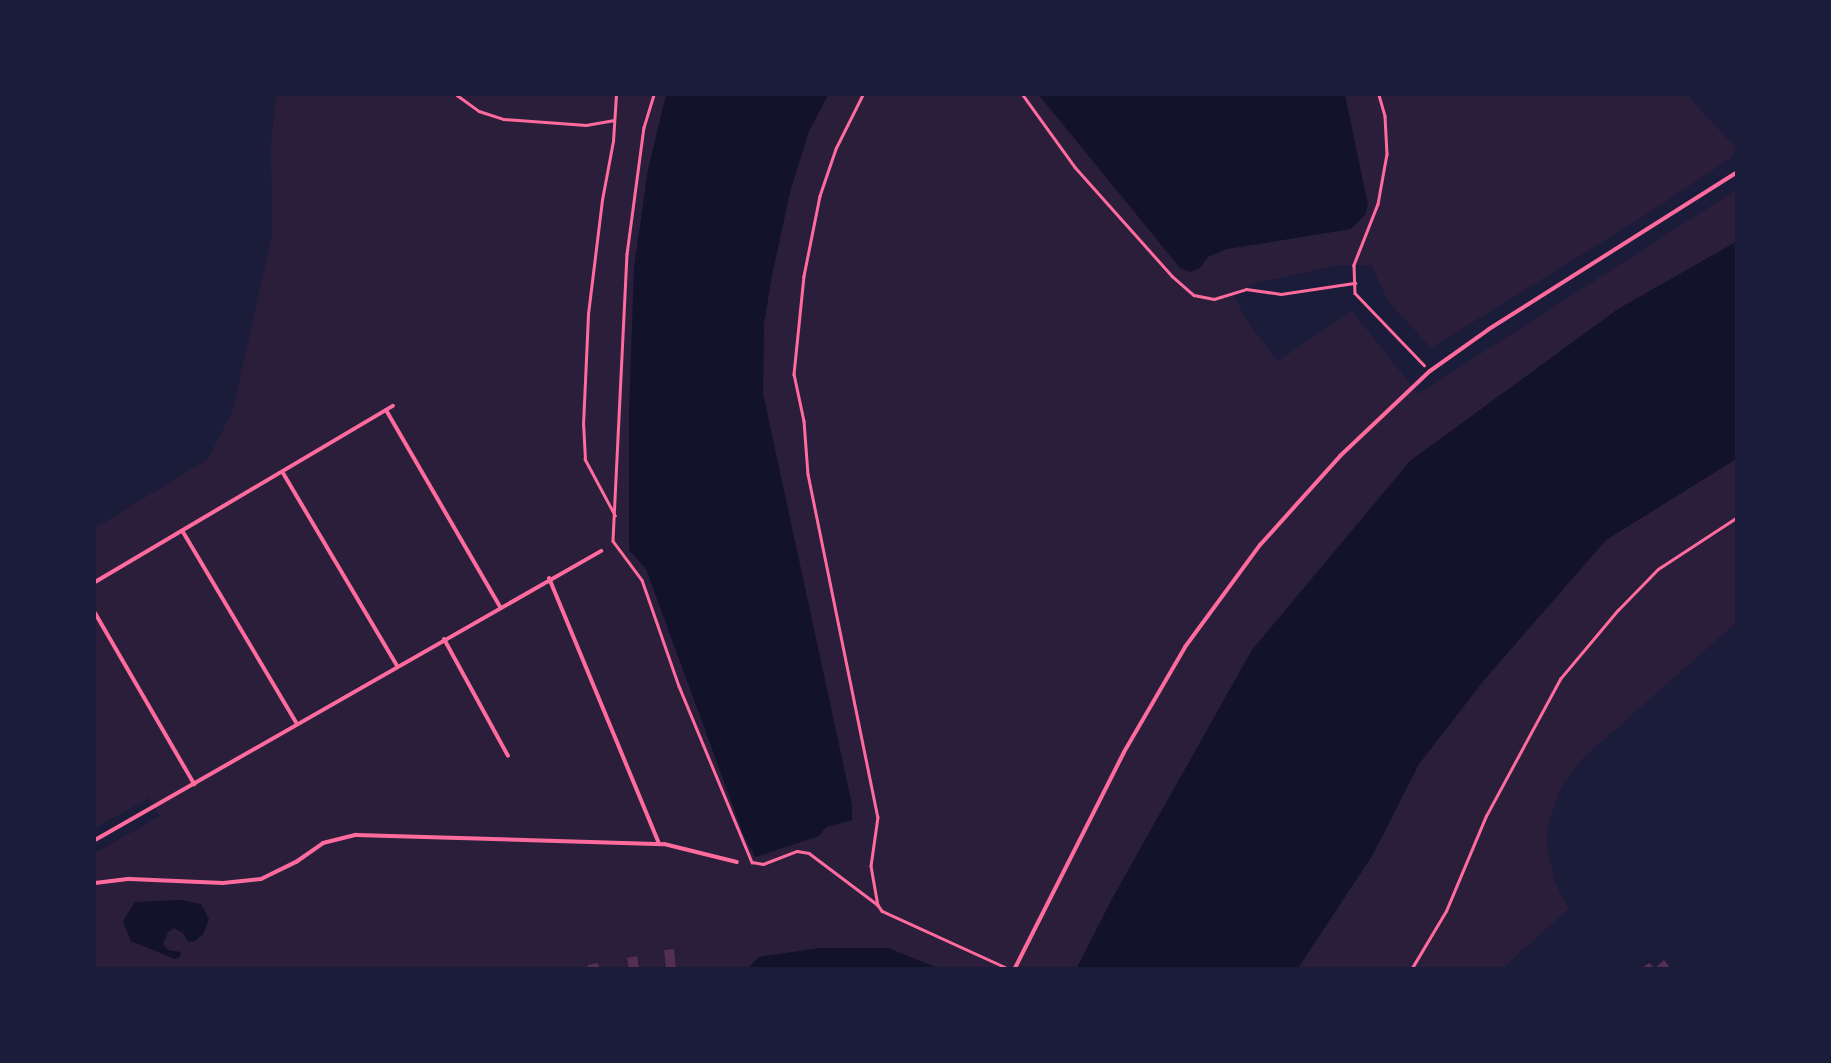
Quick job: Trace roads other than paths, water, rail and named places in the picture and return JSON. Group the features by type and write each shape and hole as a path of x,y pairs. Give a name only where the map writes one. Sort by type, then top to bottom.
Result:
{"lane":[{"path":"1015,968 1100,795 1185,647 1260,545 1340,456 1430,371 1497,324 1736,174"},
{"path":"95,582 183,532 393,406"},
{"path":"386,410 500,607"},
{"path":"283,472 397,666"},
{"path":"183,532 297,724"},
{"path":"95,840 549,578 601,551"},
{"path":"549,578 659,844"},
{"path":"95,613 194,784"},
{"path":"444,639 508,756"},
{"path":"95,883 130,879 223,883 261,879 296,862 323,843 356,835 659,844 737,862"}]}
